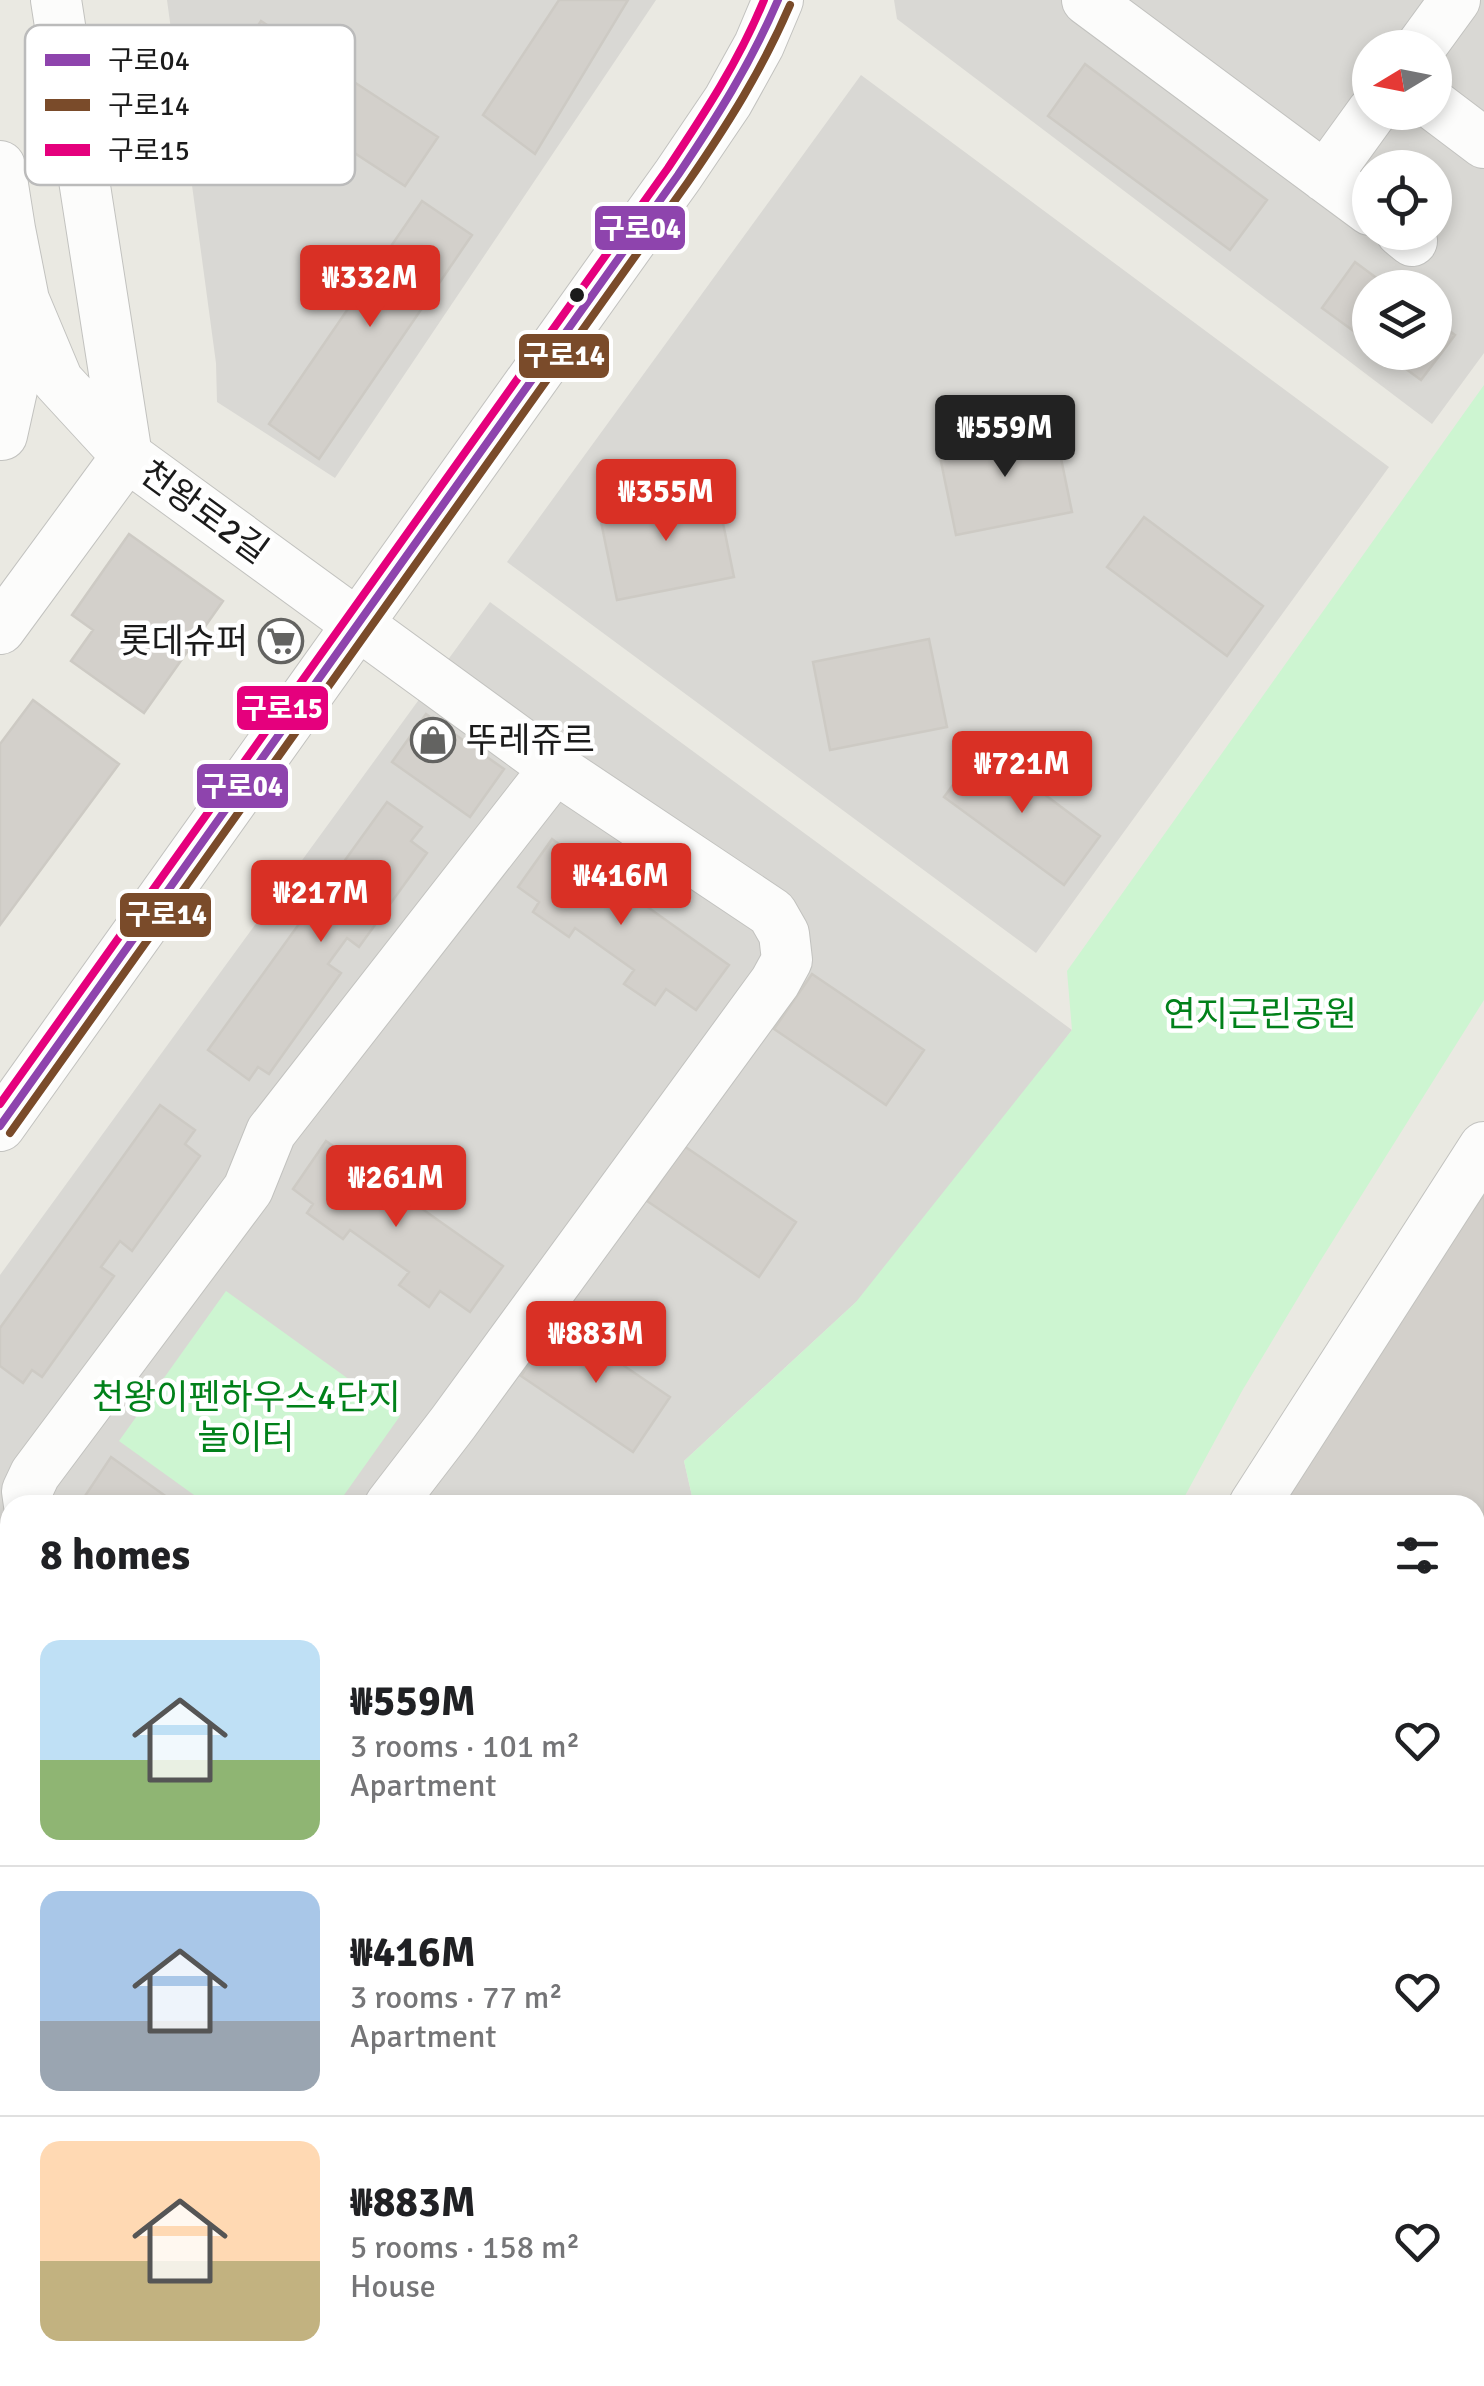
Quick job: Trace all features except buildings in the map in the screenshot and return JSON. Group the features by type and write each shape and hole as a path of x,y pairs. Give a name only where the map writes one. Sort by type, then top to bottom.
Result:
{"street":[{"path":"56,0 60,25"},
{"path":"0,1126 678,175 728,101 778,0"},
{"path":"1087,0 1352,196"},
{"path":"1433,30 1455,0"},
{"path":"1452,119 1484,143"},
{"path":"1325,176 1359,130"},
{"path":"0,166 5,228 24,300 58,381 127,456"},
{"path":"85,185 127,456"},
{"path":"1,439 18,362 24,300"},
{"path":"1,439 8,420 36,400 52,398 84,411"},
{"name":"천왕로2길","path":"0,628 127,456 555,768 772,913 784,934 787,960 774,982 398,1495"},
{"path":"28,1495 36,1474 248,1189 270,1132 555,768"},
{"path":"1260,1495 1484,1146"}],"shaded area":[{"path":"167,0 656,0 335,478 217,402 216,363 192,185 355,185 355,25 170,25"},
{"path":"894,0 1484,0 1484,353 1432,424 1361,370 1452,370 1452,270 1352,270 1352,363 897,19"},
{"path":"861,75 1389,467 1036,953 507,562"},
{"path":"490,602 1072,1030 893,1268 684,1461 692,1495 0,1495 0,1275"}],"green space":[{"name":"연지근린공원","path":"1484,385 1484,1000 1319,1263 1185,1495 692,1495 684,1461 856,1302 1072,1030 1067,971"},
{"name":"천왕이펜하우스4단지 놀이터","path":"226,1291 400,1416 344,1495 194,1495 119,1441"}],"transit line":[{"name":"구로15","path":"0,1104 668,168 732,66 764,0"},
{"name":"구로04","path":"0,1126 678,175 732,90 778,0"},
{"name":"구로14","path":"10,1133 688,182 744,96 790,5"}],"place":[{"name":"롯데슈퍼","path":"281,641"},
{"name":"뚜레쥬르","path":"433,740"}]}
